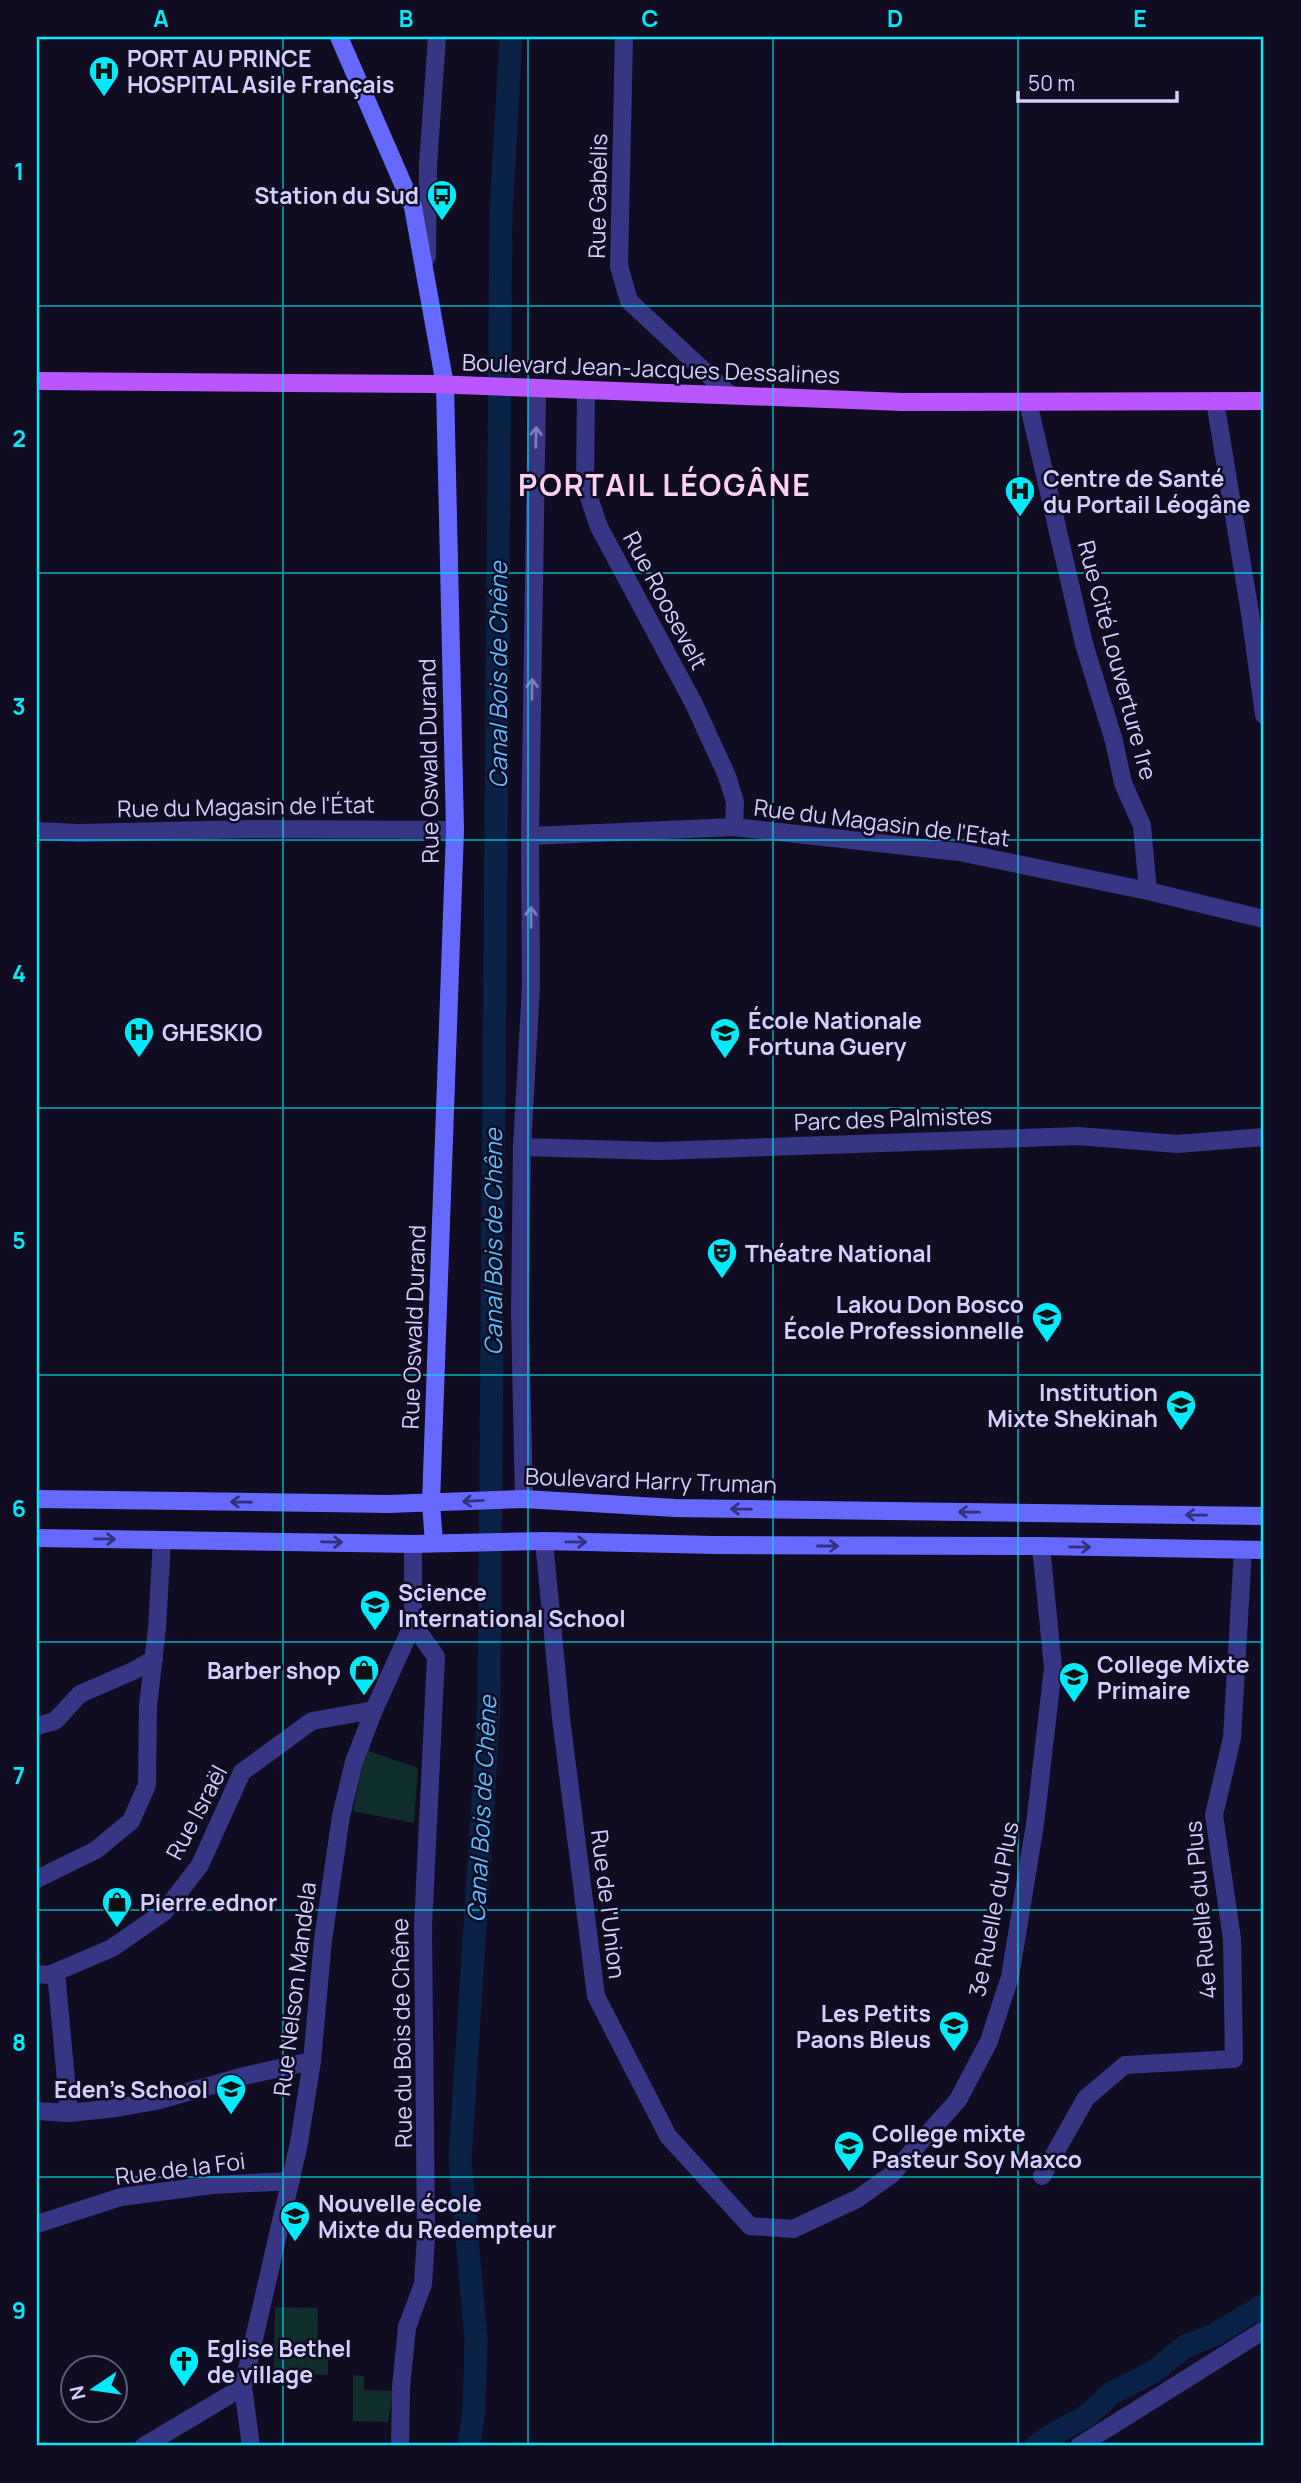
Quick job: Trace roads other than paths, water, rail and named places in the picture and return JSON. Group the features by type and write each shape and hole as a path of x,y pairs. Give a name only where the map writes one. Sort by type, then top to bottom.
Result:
{"main road":[{"name":"Rue Oswald Durand","path":"339,37 413,207 445,385 455,830 437,1503 441,1543"},
{"name":"Boulevard Jean-Jacques Dessalines","path":"37,382 445,385 903,402 1264,401"},
{"name":"Boulevard Harry Truman","path":"37,1499 437,1503 524,1500 675,1508 1264,1516"},
{"path":"37,1538 413,1544 544,1541 1264,1550"}],"street":[{"path":"427,274 428,165 437,37"},
{"name":"Rue Gabélis","path":"624,37 619,266 629,301 730,395"},
{"path":"524,1500 520,1314 522,1147 531,985 534,389"},
{"name":"Rue Roosevelt","path":"586,390 586,485 596,516 694,704 727,776 735,802 734,827"},
{"name":"Rue Cité Louverture 1re","path":"1028,401 1084,644 1114,741 1123,783 1142,825 1148,891"},
{"path":"1215,401 1264,715"},
{"name":"Rue du Magasin de l'Etat","path":"530,836 734,827 959,852 1148,891 1264,919"},
{"name":"Rue du Magasin de l'État","path":"37,831 455,830"},
{"name":"Parc des Palmistes","path":"522,1147 660,1151 1078,1136 1177,1144 1264,1137"},
{"path":"37,1879 96,1850 131,1821 147,1785 148,1716 162,1540"},
{"name":"Rue de l'Union","path":"544,1541 561,1718 596,1996 667,2136 750,2226"},
{"name":"Rue Nelson Mandela","path":"251,2446 243,2388 291,2181 312,2062 323,1940 341,1816 354,1762 413,1624 413,1544"},
{"name":"3e Ruelle du Plus","path":"750,2226 793,2230 857,2199 891,2175 958,2101 989,2041 1010,1978 1035,1824 1052,1668 1041,1546"},
{"name":"4e Ruelle du Plus","path":"1042,2176 1086,2098 1125,2065 1234,2059 1232,1939 1214,1815 1231,1738 1243,1550"},
{"name":"Rue du Bois de Chêne","path":"400,2446 401,2388 407,2327 423,2284 426,2237 423,1926 436,1657 413,1624"},
{"path":"37,1726 55,1721 80,1694 154,1659"},
{"name":"Rue Israël","path":"37,1973 49,1975 112,1948 164,1912 200,1865 242,1772 312,1721 374,1710"},
{"path":"56,1972 69,2113"},
{"path":"37,2111 69,2113 116,2109 312,2062"},
{"name":"Rue de la Foi","path":"37,2224 121,2197 212,2185 291,2181"},
{"path":"1079,2446 1264,2330"},
{"path":"144,2446 243,2388"}],"waterway":[{"name":"Canal Bois de Chêne","path":"468,2446 474,2413 476,2339 460,2160 489,1707 501,213 511,37"},
{"path":"1036,2446 1087,2416 1112,2393 1153,2372 1186,2346 1214,2335 1264,2305"}],"place":[{"name":"PORT AU PRINCE HOSPITAL Asile Français","path":"104,98"},
{"name":"Station du Sud","path":"442,222"},
{"name":"Centre de Santé du Portail Léogâne","path":"1020,518"},
{"name":"GHESKIO","path":"139,1059"},
{"name":"École Nationale Fortuna Guery","path":"725,1060"},
{"name":"Théatre National","path":"722,1280"},
{"name":"Lakou Don Bosco École Professionnelle","path":"1047,1344"},
{"name":"Institution Mixte Shekinah","path":"1181,1432"},
{"name":"Science International School","path":"375,1632"},
{"name":"Barber shop","path":"364,1697"},
{"name":"College Mixte Primaire","path":"1074,1704"},
{"name":"Pierre ednor","path":"117,1929"},
{"name":"Les Petits Paons Bleus","path":"954,2053"},
{"name":"Eden's School","path":"231,2116"},
{"name":"College mixte Pasteur Soy Maxco","path":"849,2173"},
{"name":"Nouvelle école Mixte du Redempteur","path":"295,2243"},
{"name":"Eglise Bethel de village","path":"184,2388"}],"district":[{"name":"PORTAIL LÉOGÂNE","path":"665,484"}]}
